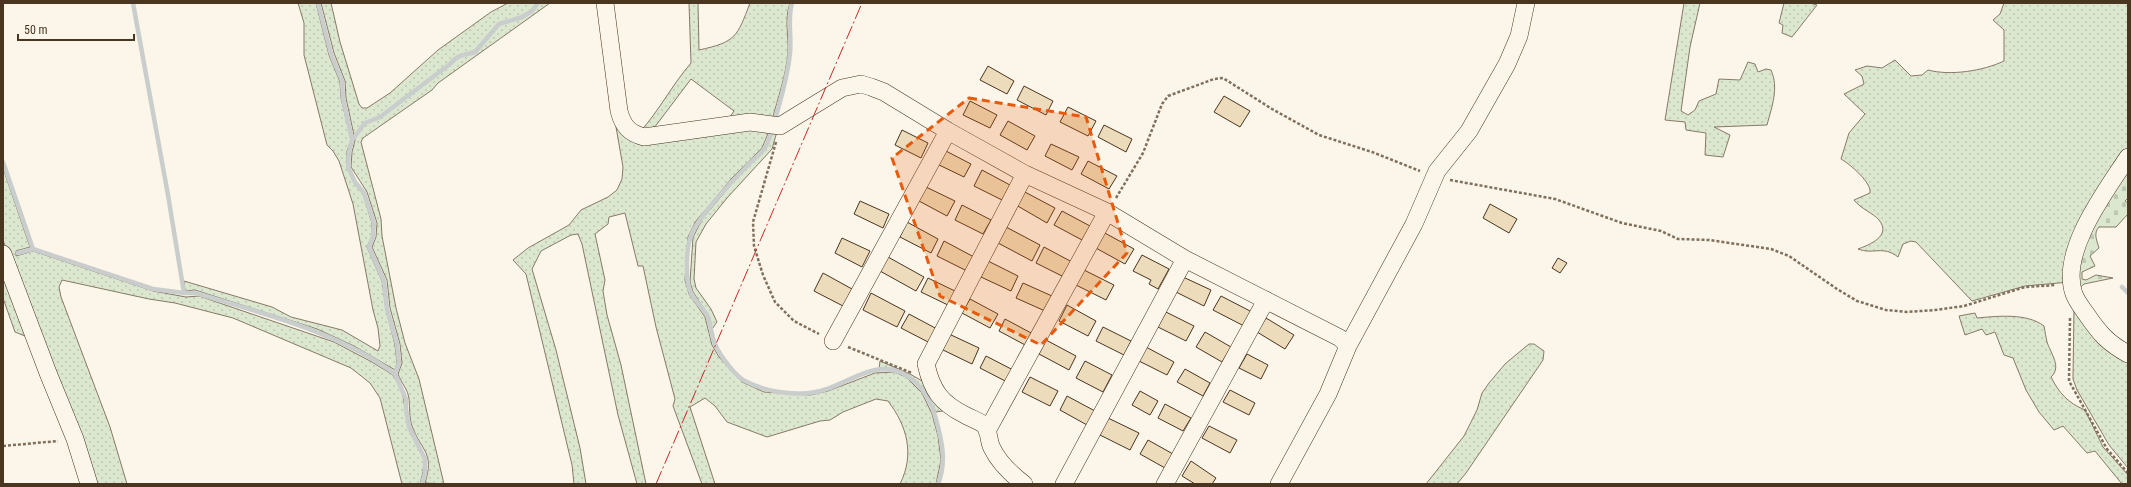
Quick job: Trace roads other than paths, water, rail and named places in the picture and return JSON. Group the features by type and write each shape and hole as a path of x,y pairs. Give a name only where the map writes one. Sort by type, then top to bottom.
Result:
{"street":[{"path":"605,3 619,111 622,124 628,131 644,137 750,122 780,126 842,88 861,84 884,92 948,131 1025,174 1107,212 1185,258 1340,338 1348,346"},
{"path":"1279,484 1328,394 1348,346 1414,224 1437,171 1469,131 1490,96 1519,36 1526,3"},
{"path":"833,341 948,131"},
{"path":"2128,157 2101,199 2077,246 2072,283 2074,295 2101,335 2113,346 2128,354"},
{"path":"1024,484 1001,463 991,447 988,431 983,425 944,403 932,384 926,364 1025,174"},
{"path":"988,431 1107,212"},
{"path":"3,254 48,373 75,439 89,484"},
{"path":"1064,484 1185,258"},
{"path":"1165,484 1266,300"}],"waterway":[{"path":"133,3 168,195 184,293"},
{"path":"318,3 331,54 342,81 343,98 352,140 349,152 348,167 355,182 364,193 374,223 373,236 369,247 384,281 387,309 397,344 399,363 395,374 406,399 409,427 425,459 425,473 422,484"},
{"path":"352,140 365,123 380,117 456,58 461,55 475,52 499,24 522,17 532,11 538,3"},
{"path":"775,120 788,70 790,16 792,3"},
{"path":"772,130 768,142 762,151 708,209 691,236 687,256 687,273 691,293 707,315 715,344 724,359 737,375 752,384 776,392 809,393 818,392 858,375 875,370 887,369 907,375 915,382 928,399 936,419 943,452 941,476 938,484"},
{"path":"3,162 33,249"},
{"path":"18,253 33,249 153,289 196,293 299,325 349,346 373,359 395,374"},
{"path":"2122,287 2128,293"}]}
